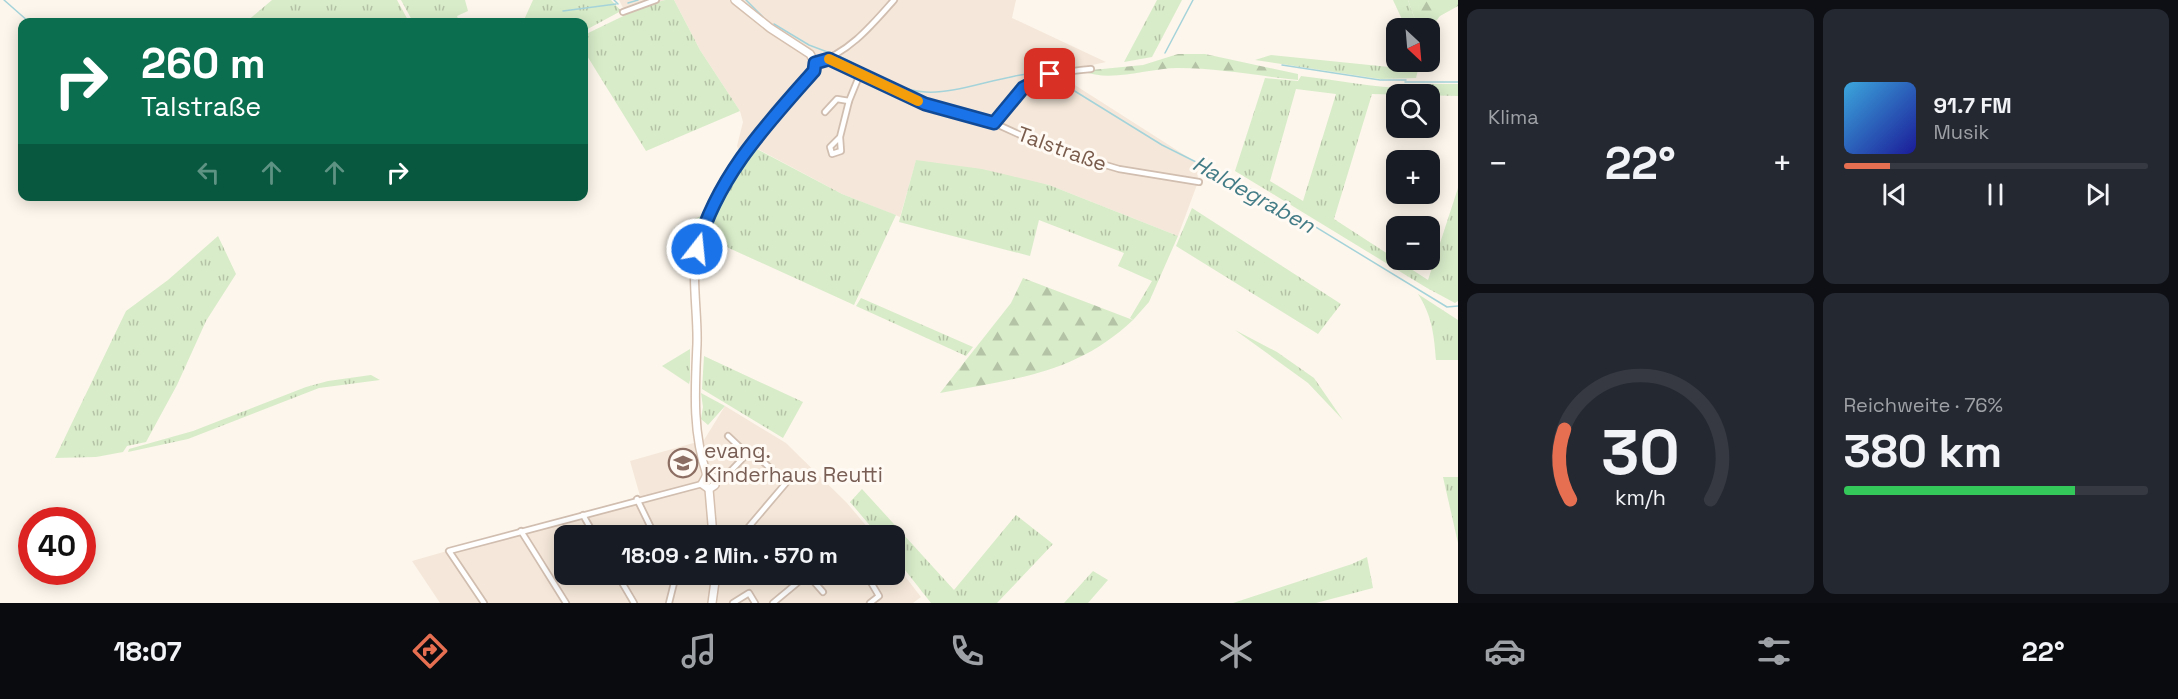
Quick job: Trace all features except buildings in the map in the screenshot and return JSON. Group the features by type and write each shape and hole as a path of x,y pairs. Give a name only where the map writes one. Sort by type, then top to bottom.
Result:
{"street":[{"path":"623,12 656,0"},
{"path":"707,475 695,431 695,263 697,249 707,214 750,143 814,71 815,63 810,54 770,28 735,0"},
{"path":"815,63 829,59 865,31 894,0"},
{"name":"Talstraße","path":"829,59 925,104 994,123 1051,149 1098,164 1199,182"},
{"path":"994,123 1011,100 1033,81 1055,72 1092,69"},
{"path":"840,137 849,101 860,74"},
{"path":"825,112 837,99 849,101"},
{"path":"728,436 747,454 755,454 786,483 750,525"},
{"path":"715,480 724,477 747,454"},
{"path":"707,475 715,480"},
{"path":"702,484 702,479 707,475"},
{"path":"709,489 715,485 715,480"},
{"path":"484,603 449,551 637,499 702,484 709,489 712,525"},
{"path":"637,499 650,525"},
{"path":"583,515 589,525"},
{"path":"521,531 566,603"},
{"path":"623,585 634,603"},
{"path":"669,603 672,585"},
{"path":"712,603 714,585"},
{"path":"773,603 796,585"},
{"path":"817,585 823,592"},
{"path":"870,603 879,596 872,585"},
{"path":"733,603 749,592 755,603"}],"shaded area":[{"path":"619,0 665,0 626,14"},
{"path":"674,0 1016,0 1012,18 1106,62 1056,73 1197,163 1198,182 1178,236 1049,185 916,161 900,217 842,194 754,147 747,156 739,151 737,146 743,122 740,111 700,50"},
{"path":"725,406 786,443 847,503 866,525 554,525 554,585 905,585 905,576 921,597 913,603 440,603 412,561 640,496 630,461 704,440"}],"green space":[{"path":"272,0 397,0 407,18 251,18"},
{"path":"401,0 465,0 468,11 457,16 458,18 411,18"},
{"path":"533,0 611,0 621,11 588,29 588,18 525,18"},
{"path":"674,0 700,50 740,111 646,151 588,57 588,33 644,6"},
{"path":"1157,0 1182,0 1152,57 1124,62"},
{"path":"1393,0 1408,0 1414,18 1401,18"},
{"path":"1408,0 1458,0 1458,6 1438,18 1414,18"},
{"path":"1178,54 1205,54 1298,74 1298,80 1193,68 1105,76 1082,71 1143,65"},
{"path":"1271,55 1386,67 1386,72 1418,72 1416,78 1380,79 1255,60"},
{"path":"1301,76 1386,87 1386,94 1372,94 1334,219 1386,253 1386,263 1235,171 1265,78 1298,81","holes":["1296,89 1336,94 1303,201 1270,181"]},
{"path":"1440,84 1458,84 1458,96 1440,96"},
{"path":"753,147 842,194 896,215 854,305 709,239 710,235 705,233 724,192"},
{"path":"916,160 982,169 1049,185 1178,236 1149,302 1133,320 1130,318 1152,281 1118,266 1124,253 1039,220 1030,256 899,222"},
{"path":"1458,188 1458,301 1455,303 1397,270 1413,270 1428,280 1431,270 1440,270 1440,243"},
{"path":"1192,208 1341,304 1318,334 1176,246"},
{"path":"701,216 690,253 689,237 679,242 670,235 682,224"},
{"path":"218,236 236,274 206,321 177,385 146,442 127,446 123,452 96,457 55,458 126,311 168,280"},
{"path":"1023,278 1133,320 1089,352 1043,372 940,393 1011,303"},
{"path":"1418,294 1458,320 1458,360 1436,360 1432,326"},
{"path":"861,298 973,347 966,356 856,306"},
{"path":"1235,330 1277,352 1314,378 1343,420 1308,383"},
{"path":"690,349 690,380 689,384 662,366"},
{"path":"704,356 803,402 783,438 702,389"},
{"path":"371,375 380,380 319,388 188,439 128,452 129,449 193,431 306,387 328,381"},
{"path":"701,393 725,406 708,425 701,419 703,407"},
{"path":"1443,477 1458,477 1458,543"},
{"path":"862,489 895,525 870,525 850,502"},
{"path":"1016,515 1053,544 997,603 931,603 905,570 905,536 954,590"},
{"path":"1367,557 1373,588 1316,603 1233,603 1352,564"},
{"path":"1093,571 1108,580 1088,603 1064,603"}],"waterway":[{"name":"Haldegraben","path":"4,0 24,18"},
{"name":"Haldegraben","path":"614,0 618,4"},
{"name":"Haldegraben","path":"628,3 638,0"},
{"name":"Haldegraben","path":"746,0 763,17"},
{"path":"1165,53 1193,0"},
{"path":"563,11 616,4"},
{"name":"Haldegraben","path":"774,24 809,45 830,53"},
{"name":"Haldegraben","path":"841,57 893,84 926,92 954,90 1014,76 1044,73"},
{"path":"1282,65 1380,80 1406,80"},
{"name":"Haldegraben","path":"1052,77 1162,145 1268,198 1447,307 1458,306"},
{"path":"1405,82 1458,82"}],"slow traffic":[{"path":"829,59 918,101"}],"place":[{"name":"evang. Kinderhaus Reutti","path":"683,463"}],"route":[{"path":"697,249 707,214 734,167 757,134 814,71 815,63 829,59 925,104 994,123 1023,88 1050,74"}]}
